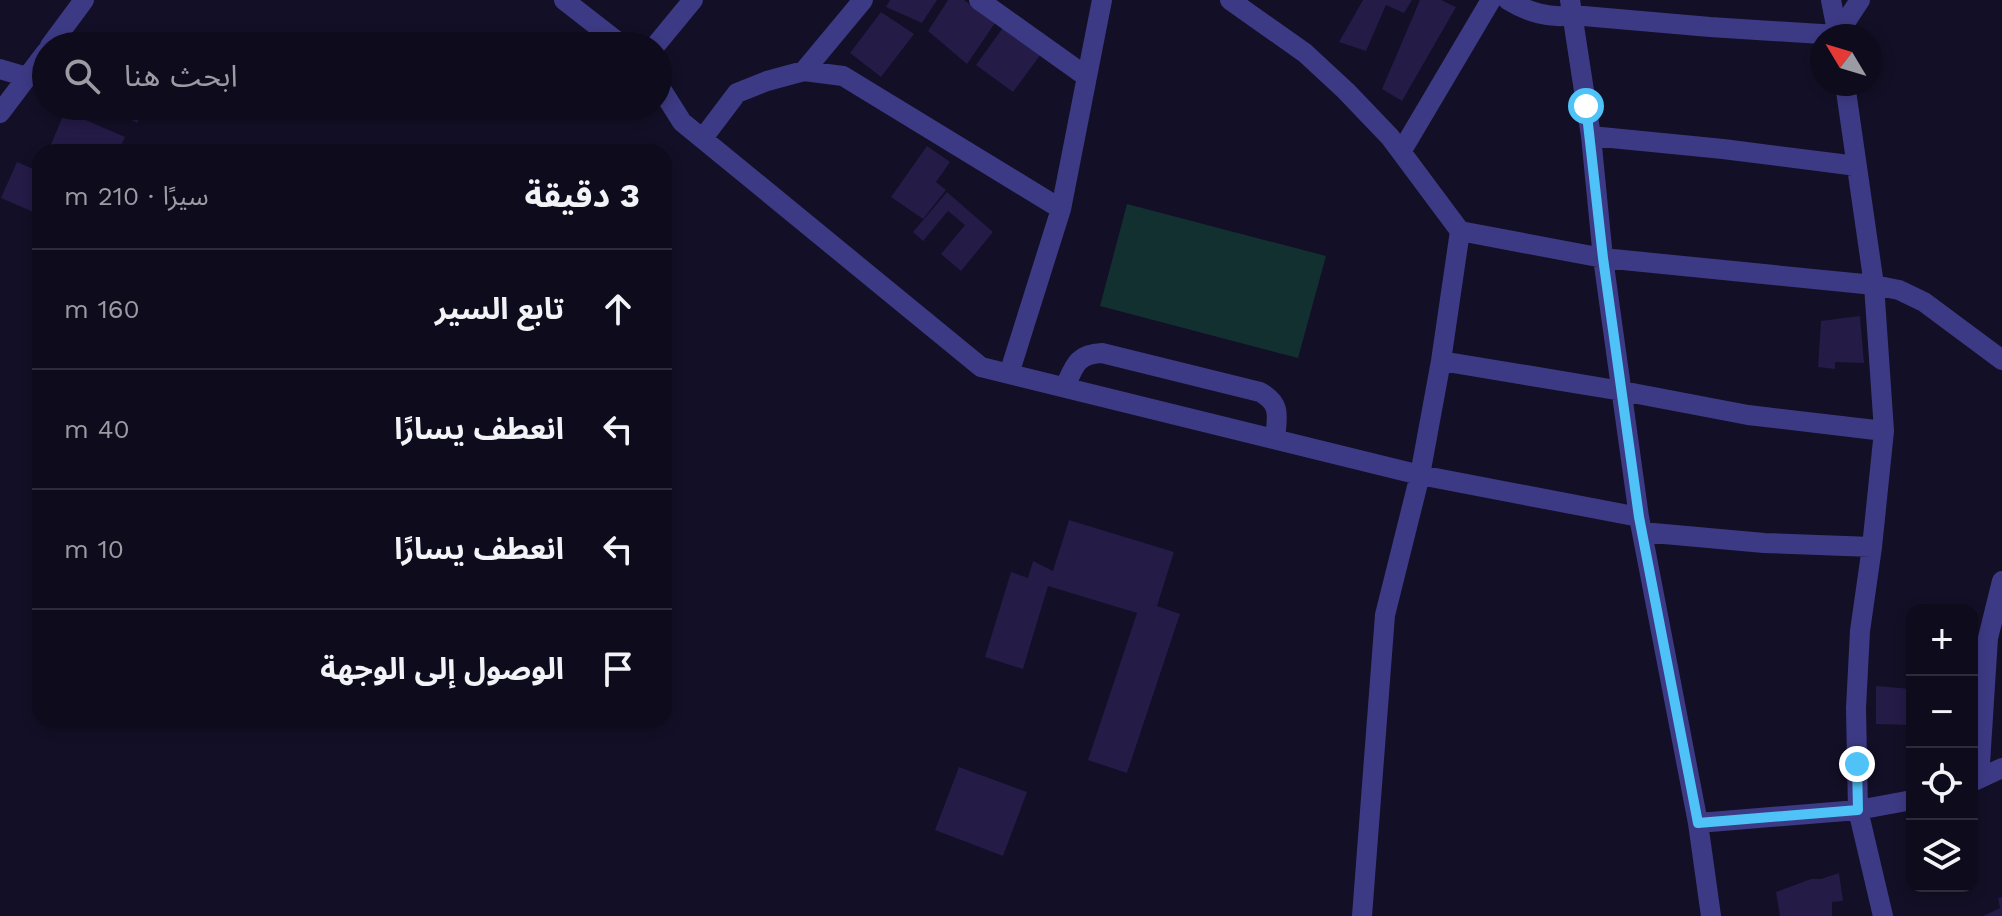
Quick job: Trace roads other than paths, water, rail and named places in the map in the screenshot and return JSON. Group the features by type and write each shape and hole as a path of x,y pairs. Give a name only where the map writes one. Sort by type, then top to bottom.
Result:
{"street":[{"path":"60,32 84,0"},
{"path":"564,0 605,32"},
{"path":"667,32 693,0"},
{"path":"804,71 863,0"},
{"path":"979,0 1087,77"},
{"path":"1009,374 1061,209 1102,0"},
{"path":"1230,0 1305,53 1346,91 1390,137 1460,231 1603,258 1899,290 1924,302 2002,360"},
{"path":"1401,152 1491,0"},
{"path":"1508,0 1555,18 1571,8 1710,27 1810,33"},
{"path":"1831,0 1836,24"},
{"path":"1845,24 1860,0"},
{"path":"1571,8 1591,136 1603,258 1641,524 1698,823 1711,916"},
{"path":"0,69 27,77"},
{"path":"0,113 32,70"},
{"path":"703,138 737,93 804,71 843,76 1061,209"},
{"path":"1847,96 1874,285 1884,431 1857,676 1858,810 1883,916"},
{"path":"672,106 682,122 981,367 1420,475 1641,524 1764,543 1872,547"},
{"path":"1591,136 1857,166"},
{"path":"1362,916 1385,615 1420,475 1460,231"},
{"path":"1065,387 1076,363 1089,354 1102,353 1260,392 1268,397 1278,414 1275,439"},
{"path":"1441,361 1748,415 1884,431"},
{"path":"1978,765 2002,581"},
{"path":"1978,779 2002,768"},
{"path":"1698,823 1858,810 1906,801"}]}
